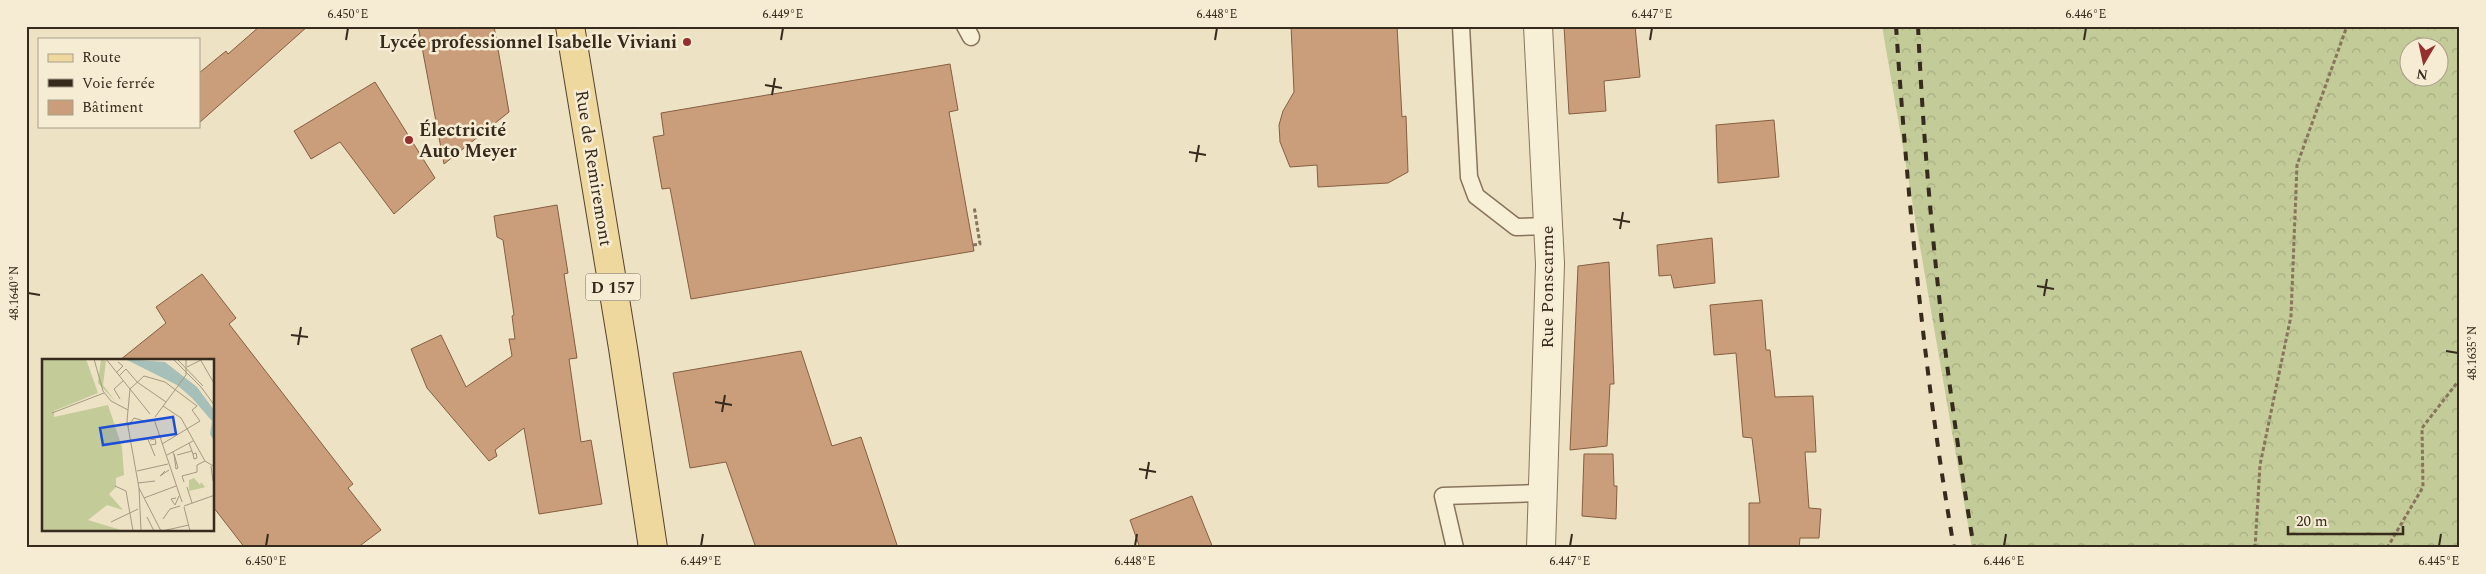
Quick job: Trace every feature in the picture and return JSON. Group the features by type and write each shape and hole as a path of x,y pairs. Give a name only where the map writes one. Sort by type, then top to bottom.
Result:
{"main road":[{"name":"Rue de Remiremont","path":"570,26 624,348 653,548"}],"street":[{"name":"Rue Ponscarme","path":"1538,26 1550,264 1541,548"}],"lane":[{"path":"1461,26 1469,177 1476,196 1516,227 1548,226"},
{"path":"1455,548 1443,496 1543,493"}],"path":[{"path":"2255,548 2260,465 2291,316 2297,165 2347,26"},
{"path":"972,245 980,244 974,206"},
{"path":"2386,548 2423,487 2422,428 2460,379"}],"green space":[{"path":"1882,26 2460,26 2460,548 1972,548"}],"building":[{"path":"260,26 308,26 200,122 200,72 226,51 228,54"},
{"path":"418,26 494,26 509,112 444,164"},
{"path":"1291,26 1397,26 1402,117 1406,116 1408,172 1388,183 1318,187 1317,165 1290,167 1280,142 1279,125 1283,111 1294,92"},
{"path":"1564,26 1635,26 1640,77 1604,81 1606,111 1569,114"},
{"path":"950,64 958,110 949,112 974,251 691,299 670,188 662,189 653,137 664,135 661,113"},
{"path":"375,82 435,178 394,214 340,142 311,159 294,131"},
{"path":"1774,120 1779,177 1718,183 1716,125"},
{"path":"557,205 568,273 564,274 577,358 569,359 581,442 591,440 602,504 539,514 524,428 495,450 497,456 489,461 427,388 411,349 441,335 466,387 512,356 509,339 515,339 512,316 514,315 503,240 497,237 494,216"},
{"path":"1712,238 1715,283 1674,288 1671,275 1659,276 1657,245"},
{"path":"1609,262 1614,384 1610,384 1607,446 1570,450 1578,266"},
{"path":"202,274 236,318 229,324 353,484 348,488 381,530 357,548 245,548 215,509 215,359 121,359 166,323 156,307"},
{"path":"1762,300 1766,350 1770,350 1775,397 1813,396 1816,452 1805,452 1809,508 1821,509 1819,538 1800,538 1799,548 1749,548 1749,503 1760,503 1752,438 1743,437 1736,353 1714,355 1710,305"},
{"path":"801,351 832,446 861,437 898,548 756,548 726,462 690,468 673,373"},
{"path":"1584,454 1613,454 1614,486 1617,486 1616,519 1582,516"},
{"path":"1192,496 1213,548 1140,548 1130,520"}],"railway":[{"path":"1896,26 1918,288 1934,418 1954,548"},
{"path":"1918,26 1926,157 1938,288 1954,418 1974,548"}],"place":[{"name":"Lycée professionnel Isabelle Viviani","path":"687,42"},
{"name":"Électricité Auto Meyer","path":"409,140"}]}
